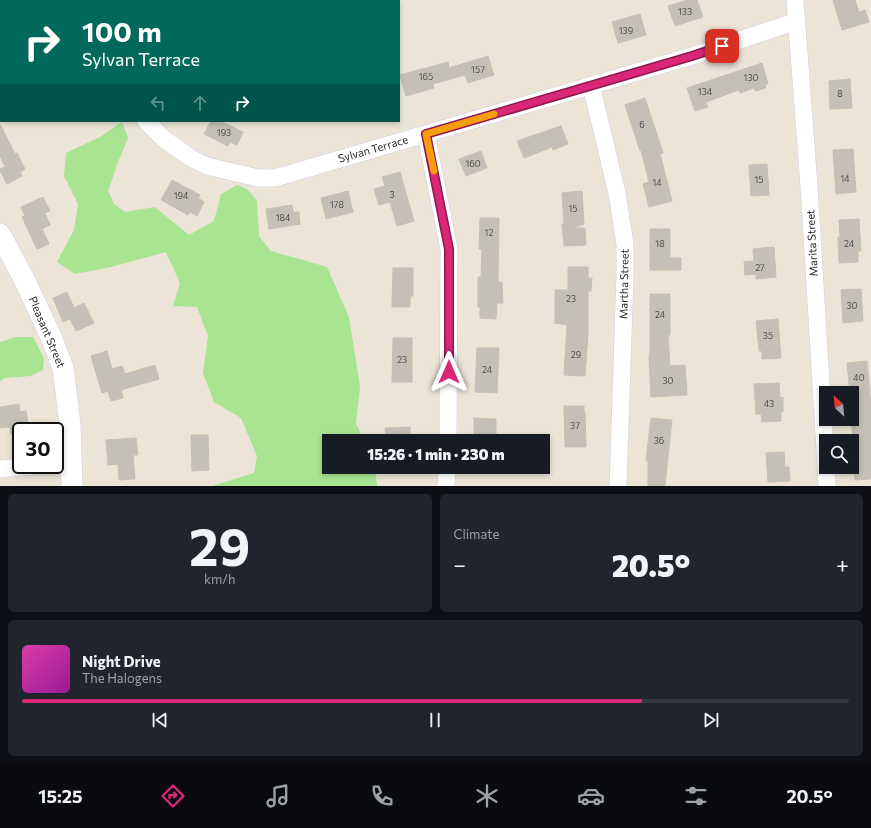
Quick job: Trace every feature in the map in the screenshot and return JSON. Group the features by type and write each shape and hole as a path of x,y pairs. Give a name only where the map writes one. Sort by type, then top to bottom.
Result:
{"street":[{"path":"795,0 797,21"},
{"name":"Sylvan Terrace","path":"147,122 164,139 191,158 207,166 267,179 692,56 797,21"},
{"name":"Marita Street","path":"797,21 824,434"},
{"name":"Martha Street","path":"591,85 617,193 625,244 618,486"},
{"path":"426,134 449,249 448,434"},
{"name":"Pleasant Street","path":"0,234 24,279 49,333 63,368 70,424 64,457"},
{"name":"Pleasant Street","path":"64,466 72,486"},
{"path":"0,469 12,468"},
{"path":"446,486 447,474"},
{"name":"Marita Street","path":"827,474 828,486"}],"green space":[{"path":"122,122 128,138 108,191 114,204 125,212 155,207 189,235 214,221 221,194 237,185 247,189 257,201 259,236 271,251 327,267 349,317 360,387 356,423 361,434 322,434 322,474 376,474 377,486 212,486 254,473 257,456 241,418 214,402 203,373 208,336 197,307 173,306 180,283 166,252 111,267 75,274 57,262 74,230 78,204 64,176 66,153 100,137"},
{"path":"16,337 33,337 44,358 43,370 30,376 5,378 0,381 0,342"}],"building":[{"path":"687,0 697,0 703,17 675,26 668,6"},
{"path":"833,0 855,0 859,12 865,10 869,22 842,30"},
{"path":"640,14 646,35 618,43 612,22"},
{"path":"488,56 494,75 468,83 465,75 433,84 434,88 406,96 400,75 448,62 449,68"},
{"path":"762,63 768,84 765,84 766,88 755,91 754,88 740,93 739,90 706,102 708,107 695,111 687,88"},
{"path":"850,79 852,108 830,109 829,81"},
{"path":"645,98 663,153 660,154 672,201 649,207 643,184 649,182 641,150 640,151 625,105"},
{"path":"210,122 222,122 243,132 237,145 230,142 228,146 204,134"},
{"path":"0,124 15,154 17,153 25,169 20,172 22,176 7,184 0,171 0,169 5,167 0,156"},
{"path":"561,126 568,144 553,150 552,147 524,158 517,141"},
{"path":"853,149 856,192 836,194 833,150"},
{"path":"481,151 487,168 466,176 459,159"},
{"path":"767,164 769,195 751,196 749,165"},
{"path":"400,172 414,221 397,226 390,202 379,205 374,189 385,186 382,177"},
{"path":"172,180 200,195 198,198 204,202 197,216 190,212 188,215 161,200"},
{"path":"348,191 353,212 326,219 321,198"},
{"path":"582,191 584,224 574,228 585,228 586,245 564,246 562,193"},
{"path":"43,197 50,211 45,213 50,225 42,229 49,244 37,249 22,217 25,216 21,207"},
{"path":"292,205 293,212 299,212 300,224 269,229 266,209"},
{"path":"480,218 499,218 498,282 502,282 503,303 497,303 496,319 480,318 480,307 478,307 478,277 481,277 482,249 479,249"},
{"path":"859,219 861,251 858,251 858,262 839,263 839,220"},
{"path":"650,229 670,229 670,258 681,258 681,270 650,270"},
{"path":"774,247 776,277 756,279 756,274 745,275 744,262 754,261 753,249"},
{"path":"568,267 588,267 588,278 592,278 591,291 588,291 588,335 585,376 564,375 567,325 555,323 555,290 568,290"},
{"path":"393,268 413,268 413,296 410,296 410,307 392,307"},
{"path":"861,289 863,321 843,323 841,290"},
{"path":"67,292 74,308 84,303 94,323 76,331 70,319 63,322 53,298"},
{"path":"650,294 670,294 670,335 668,335 670,366 685,365 687,395 651,397 649,356"},
{"path":"778,319 781,358 762,359 762,351 759,351 756,321"},
{"path":"393,338 412,338 412,382 392,382"},
{"path":"477,348 499,348 497,393 475,392"},
{"path":"107,351 112,369 122,366 125,374 155,365 159,379 121,390 123,398 111,401 108,391 102,393 91,356"},
{"path":"867,361 871,407 871,479 855,480 855,474 859,474 859,434 852,434 852,426 859,426 859,386 849,386 847,363"},
{"path":"779,383 780,398 783,397 781,421 762,422 761,414 756,414 754,384"},
{"path":"19,404 20,412 26,411 28,422 12,422 11,434 10,427 0,428 0,407"},
{"path":"564,406 584,406 586,447 565,447"},
{"path":"474,418 496,419 496,434 474,434"},
{"path":"651,418 672,420 665,486 648,486 648,461 646,461"},
{"path":"410,427 410,434 385,434 385,428"},
{"path":"191,435 208,435 209,470 192,471"},
{"path":"136,438 138,455 133,455 135,479 119,480 118,464 108,465 106,440"},
{"path":"784,452 785,467 789,467 790,481 768,482 766,453"}],"slow traffic":[{"path":"434,171 426,134 494,114"}],"route":[{"path":"449,372 449,249 426,134 722,46"}]}
